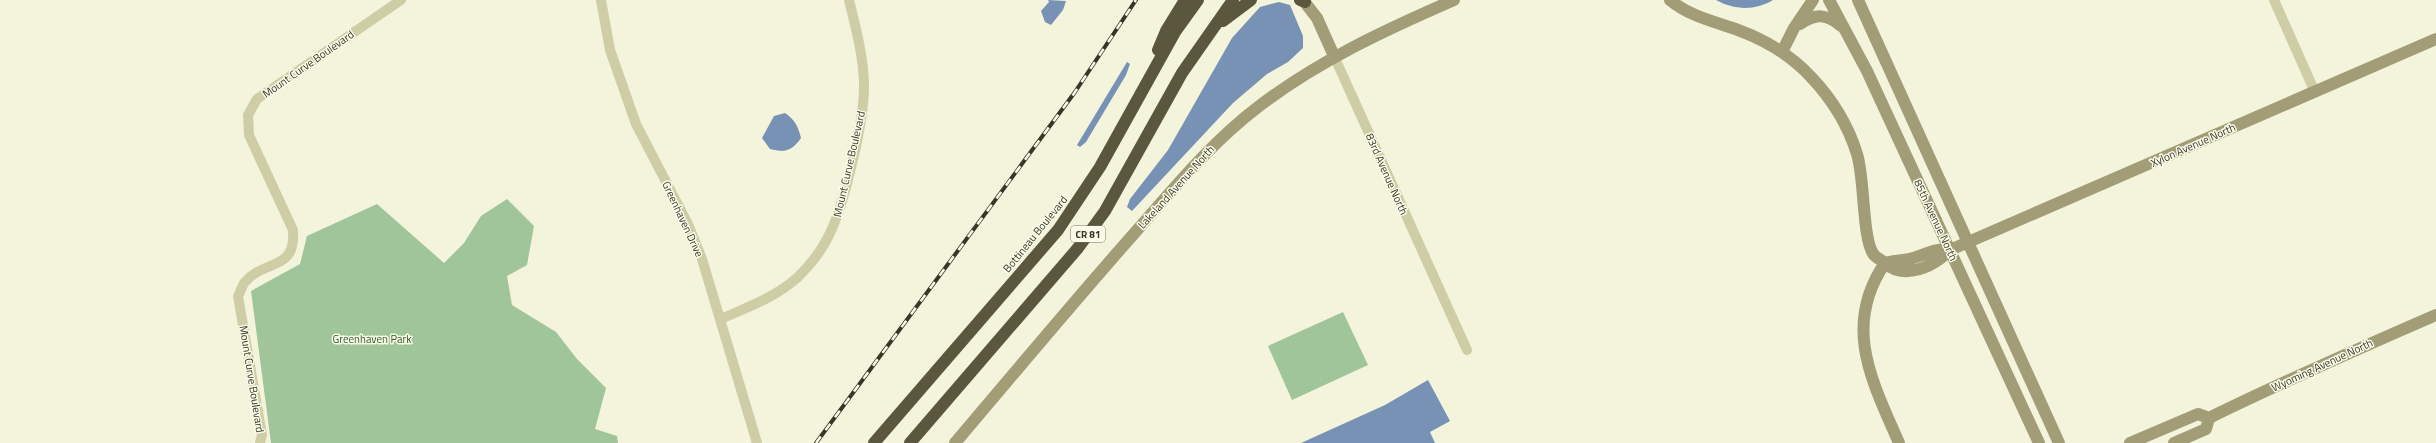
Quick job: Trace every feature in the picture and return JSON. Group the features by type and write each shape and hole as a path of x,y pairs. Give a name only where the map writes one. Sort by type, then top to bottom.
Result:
{"highway":[{"path":"1138,97 1166,31 1185,0"},
{"name":"Bottineau Boulevard","path":"874,443 1058,230 1100,167 1175,32 1198,0"},
{"name":"CR 81","path":"910,443 1078,248 1105,211 1182,73 1233,0"},
{"path":"1214,28 1251,0"}],"street":[{"name":"Mount Curve Boulevard","path":"260,443 262,434 238,296 245,282 256,273 284,260 291,253 294,244 293,230 250,135 248,115 257,99 401,0"},
{"name":"Greenhaven Drive","path":"601,0 610,50 636,124 688,224 702,259 757,443"},
{"name":"Mount Curve Boulevard","path":"721,319 780,291 798,277 814,259 827,239 837,218 856,138 864,85 862,58 849,0"},
{"name":"Lakeland Avenue North","path":"955,443 1124,245 1204,155 1257,108 1334,56 1378,33 1454,0"},
{"path":"1670,0 1693,16 1752,35 1782,52 1820,87 1831,100 1850,135 1862,174 1868,242 1874,255 1885,263"},
{"path":"1782,52 1794,28 1813,0"},
{"name":"85th Avenue North","path":"1829,0 1867,71 2039,443"},
{"name":"85th Avenue North","path":"1858,0 2059,443"},
{"path":"2274,0 2315,92"},
{"name":"83rd Avenue North","path":"1303,1 1327,37 1334,56 1467,350"},
{"path":"1794,28 1808,18 1823,16 1829,16 1844,28"},
{"name":"Xylon Avenue North","path":"1950,250 2436,39"},
{"path":"1899,443 1868,365 1862,328 1868,296 1873,281 1885,263 1896,259 1915,258 1936,248 1950,250"},
{"name":"Wyoming Avenue North","path":"2130,443 2198,414 2209,418 2321,364 2436,315"},
{"name":"Wyoming Avenue North","path":"2174,443 2206,429 2209,418"}],"green space":[{"name":"Greenhaven Park","path":"507,199 534,226 527,265 507,276 512,305 556,332 577,359 606,388 595,429 617,436 618,443 271,443 251,291 300,264 307,236 377,204 444,263 464,243 481,216"},
{"path":"1343,312 1368,365 1292,400 1268,346"}],"water":[{"path":"1048,0 1066,1 1063,10 1051,25 1045,22 1041,11 1049,2"},
{"path":"1716,0 1773,0 1759,6 1744,8 1730,6"},
{"path":"1279,2 1290,5 1303,36 1303,48 1288,62 1267,74 1233,103 1132,211 1127,207 1130,199 1168,150 1232,38 1260,7"},
{"path":"1127,62 1130,64 1126,75 1086,142 1080,147 1077,145"},
{"path":"785,113 796,124 801,138 788,150 780,151 770,149 762,138 774,116"},
{"path":"1428,380 1450,421 1430,432 1435,443 1301,443 1385,405"}],"railway":[{"path":"816,443 1075,92 1136,0"}]}
